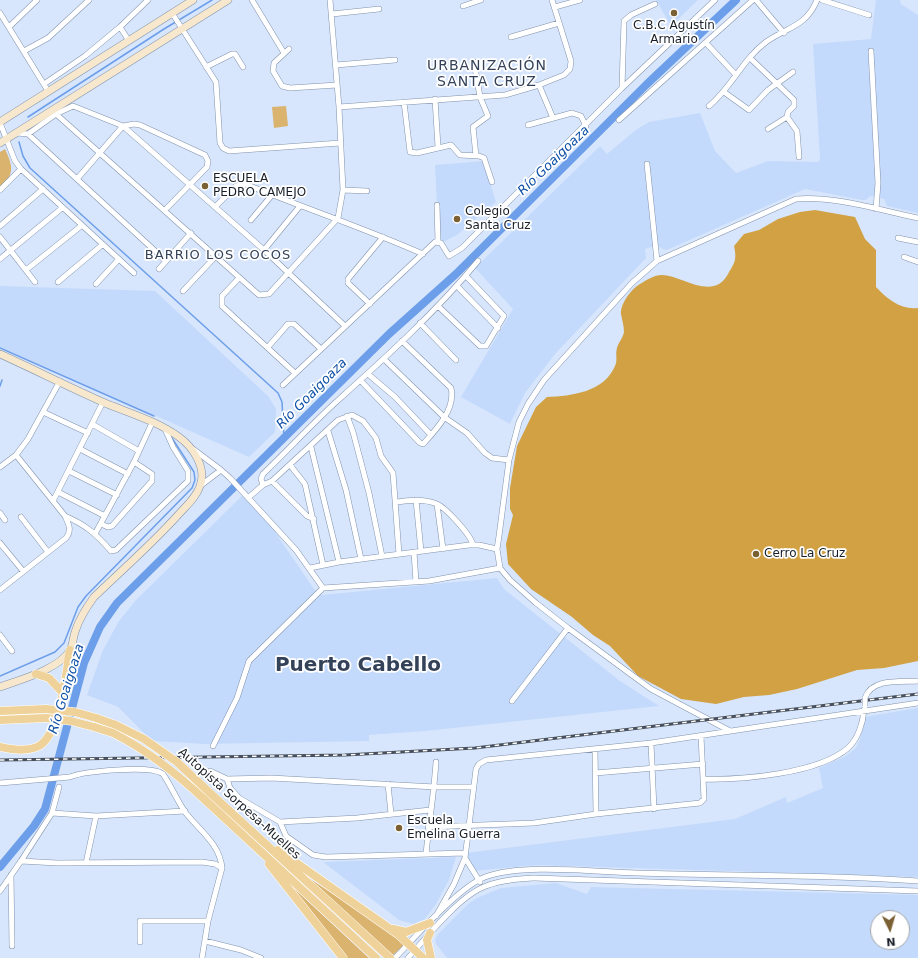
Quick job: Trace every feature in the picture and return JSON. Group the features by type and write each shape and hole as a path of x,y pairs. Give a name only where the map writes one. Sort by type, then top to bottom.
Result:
{"main road":[{"path":"0,122 46,87 173,15 193,0"},
{"path":"0,143 180,28 228,0"},
{"path":"0,354 103,402 165,428 180,437 190,447 198,458 202,471 200,486 194,498 170,524 94,597 80,620 70,650 54,726 48,738 40,746 28,750 3,747 0,739"},
{"path":"0,687 36,674 60,661 70,650"},
{"path":"36,674 49,678 62,692"},
{"name":"Autopista Sorpesa-Muelles","path":"0,711 46,709 75,712 116,725 144,739 177,762 252,842 376,958"},
{"name":"Autopista Sorpesa-Muelles","path":"3,720 46,718 71,721 113,733 137,746 207,795 247,827 391,957"},
{"path":"0,727 3,720"},
{"path":"247,827 385,925 424,958"},
{"path":"252,842 343,958"},
{"path":"385,925 399,931 406,932 430,923"},
{"path":"430,933 427,940 431,958"}],"street":[{"path":"9,27 37,0"},
{"path":"24,51 48,38 89,0"},
{"path":"0,12 46,87 120,27 148,0"},
{"path":"252,0 284,53"},
{"path":"56,114 259,295 264,296 269,294 289,274 338,218 343,190 339,107 330,0"},
{"path":"462,6 481,0"},
{"path":"339,107 505,95 539,85 564,75 570,69 570,57 552,0"},
{"path":"555,7 580,0"},
{"path":"437,205 438,242 448,256 462,248 586,126 622,88 715,0"},
{"path":"619,120 754,0 784,33"},
{"path":"708,106 724,92 750,58 766,42 801,23 809,15 817,0"},
{"path":"822,0 869,15"},
{"path":"622,88 624,21 631,15 655,4"},
{"path":"332,14 379,9"},
{"path":"173,15 216,82 220,143 223,148 229,151 340,143"},
{"path":"511,37 560,23"},
{"path":"120,27 129,41"},
{"path":"706,43 736,75"},
{"path":"289,49 274,63 273,71 282,86 290,88 337,85"},
{"path":"871,51 878,183 876,209"},
{"path":"206,67 232,54 235,54 243,67"},
{"path":"750,58 794,100 794,106 788,112 787,117 768,129"},
{"path":"336,65 395,60"},
{"path":"474,62 480,97 488,116 474,127 476,156"},
{"path":"724,92 749,110 776,84 793,72"},
{"path":"539,85 553,118"},
{"path":"435,99 438,147"},
{"path":"404,102 410,151 417,153 451,145 460,155 481,156 485,160 492,182"},
{"path":"28,134 56,114 69,107 76,106 123,126 188,185 264,250 345,326"},
{"path":"528,125 572,113 577,114 584,120 586,126"},
{"path":"787,117 797,131 799,157"},
{"path":"0,122 15,161 21,169 81,226 134,273"},
{"path":"77,179 123,126 134,124 140,125 205,155 208,161 207,167 165,210"},
{"path":"17,133 28,134 166,260"},
{"path":"647,164 656,261"},
{"path":"0,190 21,169"},
{"path":"215,207 236,186 245,184 300,206 338,218 423,254"},
{"path":"0,226 43,190"},
{"path":"343,190 367,191"},
{"path":"251,220 272,195"},
{"path":"730,731 652,689 568,628 510,580 500,568 497,549 509,460 519,422 528,404 544,380 632,283 656,261 796,200 810,198 837,201 918,218"},
{"path":"264,250 300,206"},
{"path":"0,259 62,208"},
{"path":"26,270 81,226"},
{"path":"159,269 190,233"},
{"path":"370,304 348,283 348,279 383,236"},
{"path":"0,237 35,282"},
{"path":"898,238 918,242"},
{"path":"283,386 435,242 438,242"},
{"path":"58,282 102,245"},
{"path":"183,291 216,256"},
{"path":"904,257 918,262"},
{"path":"96,284 119,259"},
{"path":"263,485 261,479 263,474 330,408 385,360 457,286 478,262"},
{"path":"438,306 480,346 486,346 504,318 504,314 466,276"},
{"path":"239,278 222,296 222,306 295,373"},
{"path":"457,286 498,328"},
{"path":"268,347 291,323 294,324 321,349"},
{"path":"420,323 456,360"},
{"path":"361,381 420,444 423,444 444,417 452,398 451,388 402,341"},
{"path":"385,360 444,417 467,433 485,453 492,458 509,460"},
{"path":"368,374 394,397 431,435"},
{"path":"0,467 16,455 28,439 60,381"},
{"path":"53,501 103,402"},
{"path":"43,412 88,433"},
{"path":"249,497 263,485 272,481 311,447 338,420 354,415 363,421 376,438 382,458 394,475 399,554"},
{"path":"347,416 354,432 382,556"},
{"path":"95,534 128,474 152,423"},
{"path":"92,424 139,451"},
{"path":"65,516 82,523 95,534 110,551 115,551 188,481 188,471 173,448 165,428"},
{"path":"328,431 346,490 361,560"},
{"path":"190,447 221,470 239,486 310,568 324,588"},
{"path":"311,447 339,562"},
{"path":"80,449 128,474"},
{"path":"0,590 70,533 70,527 65,516 16,455"},
{"path":"101,524 108,527 112,526 152,481 152,474 134,462"},
{"path":"290,465 306,484 322,565"},
{"path":"200,486 221,470"},
{"path":"69,471 117,495"},
{"path":"272,481 307,516 314,519"},
{"path":"58,492 105,516"},
{"path":"396,502 416,500 437,504 467,532 473,545"},
{"path":"416,500 421,551"},
{"path":"437,504 443,549"},
{"path":"0,513 5,520"},
{"path":"21,517 48,552"},
{"path":"0,542 23,571"},
{"path":"310,568 339,562 473,545 497,549"},
{"path":"414,552 416,582"},
{"path":"213,746 237,698 249,661 324,588 416,582 500,568"},
{"path":"512,701 568,628"},
{"path":"0,635 12,651"},
{"path":"703,779 737,780 820,764 848,748 860,729 867,691 877,685 918,681"},
{"path":"436,916 454,884 465,855 470,826 476,769 479,764 486,760 651,743 864,709 918,703"},
{"path":"428,828 534,823 596,814 700,803 704,799 701,736"},
{"path":"651,743 654,809"},
{"path":"595,749 596,814"},
{"path":"426,854 430,810 435,787 436,762"},
{"path":"596,773 702,764"},
{"path":"0,783 70,777 80,773 144,769 158,770 163,774 185,811 218,851 222,868 208,921 202,958"},
{"path":"210,771 227,779 271,778 435,787 473,787"},
{"path":"227,779 230,788 238,798 280,822 357,818 430,810"},
{"path":"388,784 391,814"},
{"path":"0,891 52,814 59,787"},
{"path":"52,814 96,816 185,811"},
{"path":"86,863 96,816"},
{"path":"280,822 286,836 313,855 326,857 426,854 465,855"},
{"path":"465,855 483,887"},
{"path":"21,861 86,863 202,862 216,864 222,868"},
{"path":"391,957 412,947 430,933 466,898 483,887 514,879 534,878 917,890 918,881 579,871 508,872 479,880 462,892 430,923 412,947 408,958"},
{"path":"579,871 579,880"},
{"path":"635,873 636,882"},
{"path":"10,875 12,946"},
{"path":"719,875 719,884"},
{"path":"736,875 736,884"},
{"path":"822,877 822,886"},
{"path":"140,942 140,921 208,921"},
{"path":"205,942 241,950 261,958"}],"shaded area":[{"name":"C.B.C Agustín Armario","path":"656,0 698,0 671,26"},
{"path":"876,0 900,0 901,4 918,15 918,213 887,206 884,199 870,196 866,200 862,200 805,189 667,250 662,249 658,245 645,249 646,258 555,354 525,393 510,424 461,397 513,309 475,268 600,146 607,154 637,129 649,122 700,113 715,151 736,173 768,161 817,162 820,160 813,44 871,39"},
{"path":"286,106 288,126 274,128 272,107"},
{"path":"5,149 10,160 11,170 5,183 0,187 0,152"},
{"name":"Colegio Santa Cruz","path":"483,161 496,202 457,235 439,244 435,165"},
{"path":"815,210 855,217 865,239 876,250 876,287 895,303 906,307 918,308 918,661 884,668 857,670 797,689 769,695 744,697 716,704 681,699 638,676 610,646 593,635 572,617 531,589 508,564 506,544 513,515 510,509 510,488 517,446 536,407 547,397 577,394 586,391 603,382 610,375 616,364 618,344 624,332 621,310 631,291 637,286 652,277 662,275 670,276 696,285 706,287 714,286 722,282 734,264 734,246 744,234 759,230 778,219 800,212"},
{"path":"0,286 155,291 268,396 276,409 275,432 249,457 0,347"},
{"path":"247,491 314,589 322,595 497,578 504,589 620,681 659,706 425,731 369,735 369,741 204,744 152,741 118,707 87,695 103,650 119,621 136,600"},
{"path":"918,708 918,877 536,865 474,871 469,866 466,853 735,819 786,797 787,803 823,788 819,768 846,756 856,748 860,739 864,717"},
{"path":"456,857 449,880 436,904 425,919 413,924 399,920 323,862"},
{"path":"293,868 386,928 404,945 393,955"},
{"path":"284,879 369,958 343,958"},
{"path":"556,883 587,894 591,887 918,895 918,958 447,958 436,944 435,940 438,934 468,904 477,898 501,888"}],"waterway":[{"path":"28,117 164,29 212,0"},
{"name":"Río Goaigoaza","path":"0,867 34,826 45,809 84,663 100,627 117,603 389,334 456,274 647,84 736,0"},
{"path":"19,142 23,156 30,168 278,393 282,402 284,439"},
{"path":"0,348 154,416"},
{"path":"0,386 2,380"},
{"path":"0,676 55,652 64,643 78,607 86,596 192,488 195,480 194,472 170,435"}],"railway":[{"path":"0,760 345,755 475,748 918,694"}],"place":[{"name":"C.B.C Agustín Armario","path":"674,13"},
{"name":"ESCUELA PEDRO CAMEJO","path":"205,186"},
{"name":"Colegio Santa Cruz","path":"457,219"},
{"name":"Cerro La Cruz","path":"756,554"},
{"name":"Escuela Emelina Guerra","path":"399,828"}],"district":[{"name":"URBANIZACIÓN SANTA CRUZ","path":"487,74"},
{"name":"BARRIO LOS COCOS","path":"218,256"},
{"name":"Puerto Cabello","path":"358,666"}]}
